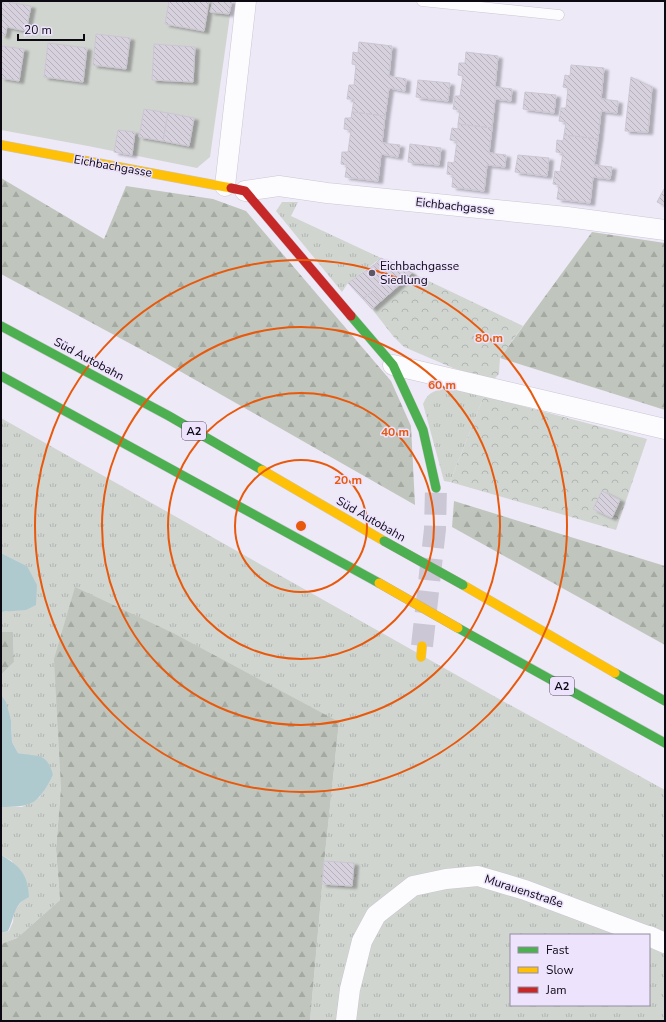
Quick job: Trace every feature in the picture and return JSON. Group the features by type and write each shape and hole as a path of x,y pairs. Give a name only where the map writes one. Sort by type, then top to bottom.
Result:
{"main road":[{"name":"Eichbachgasse","path":"1,145 226,186 245,192"},
{"path":"245,192 393,365 423,430 436,488"},
{"name":"Süd Autobahn","path":"1,326 169,416 384,541 665,700"},
{"name":"A2","path":"1,376 379,583 665,743"},
{"path":"421,657 422,646"}],"street":[{"path":"226,186 246,1"},
{"name":"Eichbachgasse","path":"245,192 279,186 327,193 567,218 665,230"},
{"path":"393,365 665,429"},
{"name":"Murauenstraße","path":"346,1021 350,989 362,941 376,915 413,886 446,879 478,876 525,890 642,934"},
{"path":"650,936 665,943"}],"lane":[{"path":"422,1 560,15"}],"green space":[{"path":"1,1 232,1 210,157 197,168 1,130"},
{"path":"1,178 104,239 126,186 213,199 246,211 391,381 411,426 415,505 155,357 1,274"},
{"path":"282,202 298,202 291,216 381,258 348,283 342,292 276,211"},
{"path":"592,232 665,243 665,410 500,358"},
{"path":"412,273 523,326 500,358 499,374 493,380 453,368 404,347 393,336 372,309"},
{"path":"455,388 484,396 450,482 444,481 423,404 432,392"},
{"path":"484,396 647,439 616,530 450,482"},
{"path":"1,418 492,695 665,790 665,1021 310,1021 339,722 61,787 56,849 60,900 17,938 1,944 1,933 9,931 13,922 14,911 23,900 12,861 1,855 1,807 22,807 40,797 53,775 27,755 18,753 12,742 11,720 1,695 1,675 14,662 13,632 1,632 1,612 7,612 27,566 1,553"},
{"path":"454,501 665,566 665,645 452,527"},
{"path":"75,587 173,633 339,722 310,1021 1,1021 1,944 17,938 60,900 56,849 61,787 54,659"},
{"path":"1,632 13,632 14,662 1,675"}],"shaded area":[{"path":"1,553 27,566 37,585 36,605 26,610 1,612"},
{"path":"1,695 6,702 11,720 12,742 18,753 45,759 51,768 53,775 48,785 38,798 28,805 1,807"},
{"path":"1,855 18,867 22,872 27,882 29,897 17,907 8,931 1,933"}],"building":[{"path":"1,1 31,6 26,31 7,27 5,36 1,35"},
{"path":"169,1 209,1 204,31 165,24"},
{"path":"213,1 232,1 229,14 210,12"},
{"path":"96,34 130,38 126,69 93,65"},
{"path":"359,42 392,46 389,76 406,79 405,91 389,88 385,116 352,112 354,99 347,99 349,85 354,85 356,65 352,64 353,52 358,53"},
{"path":"48,43 87,48 83,82 44,77"},
{"path":"154,44 195,47 193,82 152,80"},
{"path":"1,46 24,49 19,81 1,78"},
{"path":"466,52 498,56 495,87 512,89 511,101 495,99 492,128 458,124 460,110 453,109 455,96 460,96 463,76 458,75 459,63 465,63"},
{"path":"571,65 604,68 601,99 618,101 617,113 601,111 598,139 564,135 566,122 559,121 561,108 566,108 568,88 563,87 565,75 570,76"},
{"path":"631,77 652,87 648,132 625,131"},
{"path":"418,80 450,83 448,101 416,97"},
{"path":"525,92 556,95 554,113 523,109"},
{"path":"144,109 168,113 163,141 139,137"},
{"path":"352,112 385,116 382,143 400,145 398,157 381,154 378,181 345,177 347,165 341,164 342,152 348,152 351,130 344,129 345,118 351,118"},
{"path":"168,113 194,118 189,146 163,141"},
{"path":"458,124 492,128 489,153 506,155 505,167 487,165 484,191 452,187 453,175 447,174 448,162 454,163 457,141 450,140 452,128 458,129"},
{"path":"118,130 135,132 132,155 114,152"},
{"path":"564,135 598,139 594,165 612,167 610,179 593,177 590,203 557,199 559,185 553,184 555,171 560,172 563,153 556,152 557,140 563,141"},
{"path":"410,144 441,148 439,165 408,162"},
{"path":"518,155 549,158 547,176 515,172"},
{"path":"665,189 665,206 657,202"},
{"path":"381,258 412,273 396,288 375,264"},
{"name":"Eichbachgasse Siedlung","path":"375,264 396,288 381,301 373,291 363,299 348,283"},
{"path":"373,291 381,301 372,309 363,299"},
{"path":"602,491 620,500 612,518 593,509"},
{"path":"324,861 354,863 352,886 322,884"}],"tunnel":[{"path":"422,646 435,529 436,488"}],"traffic: fast":[{"path":"351,316 393,365 423,430 436,488"},
{"path":"1,326 169,416 262,470"},
{"path":"1,376 379,583"},
{"path":"384,541 463,585"},
{"path":"458,628 665,743"},
{"path":"615,673 665,701"}],"traffic: slow":[{"path":"1,145 231,188"},
{"path":"262,470 384,541"},
{"path":"379,583 458,628"},
{"path":"463,585 615,673"},
{"path":"421,657 422,646"}],"traffic: jam":[{"path":"231,188 245,191 351,316"}],"place":[{"name":"Eichbachgasse Siedlung","path":"372,273"}]}
